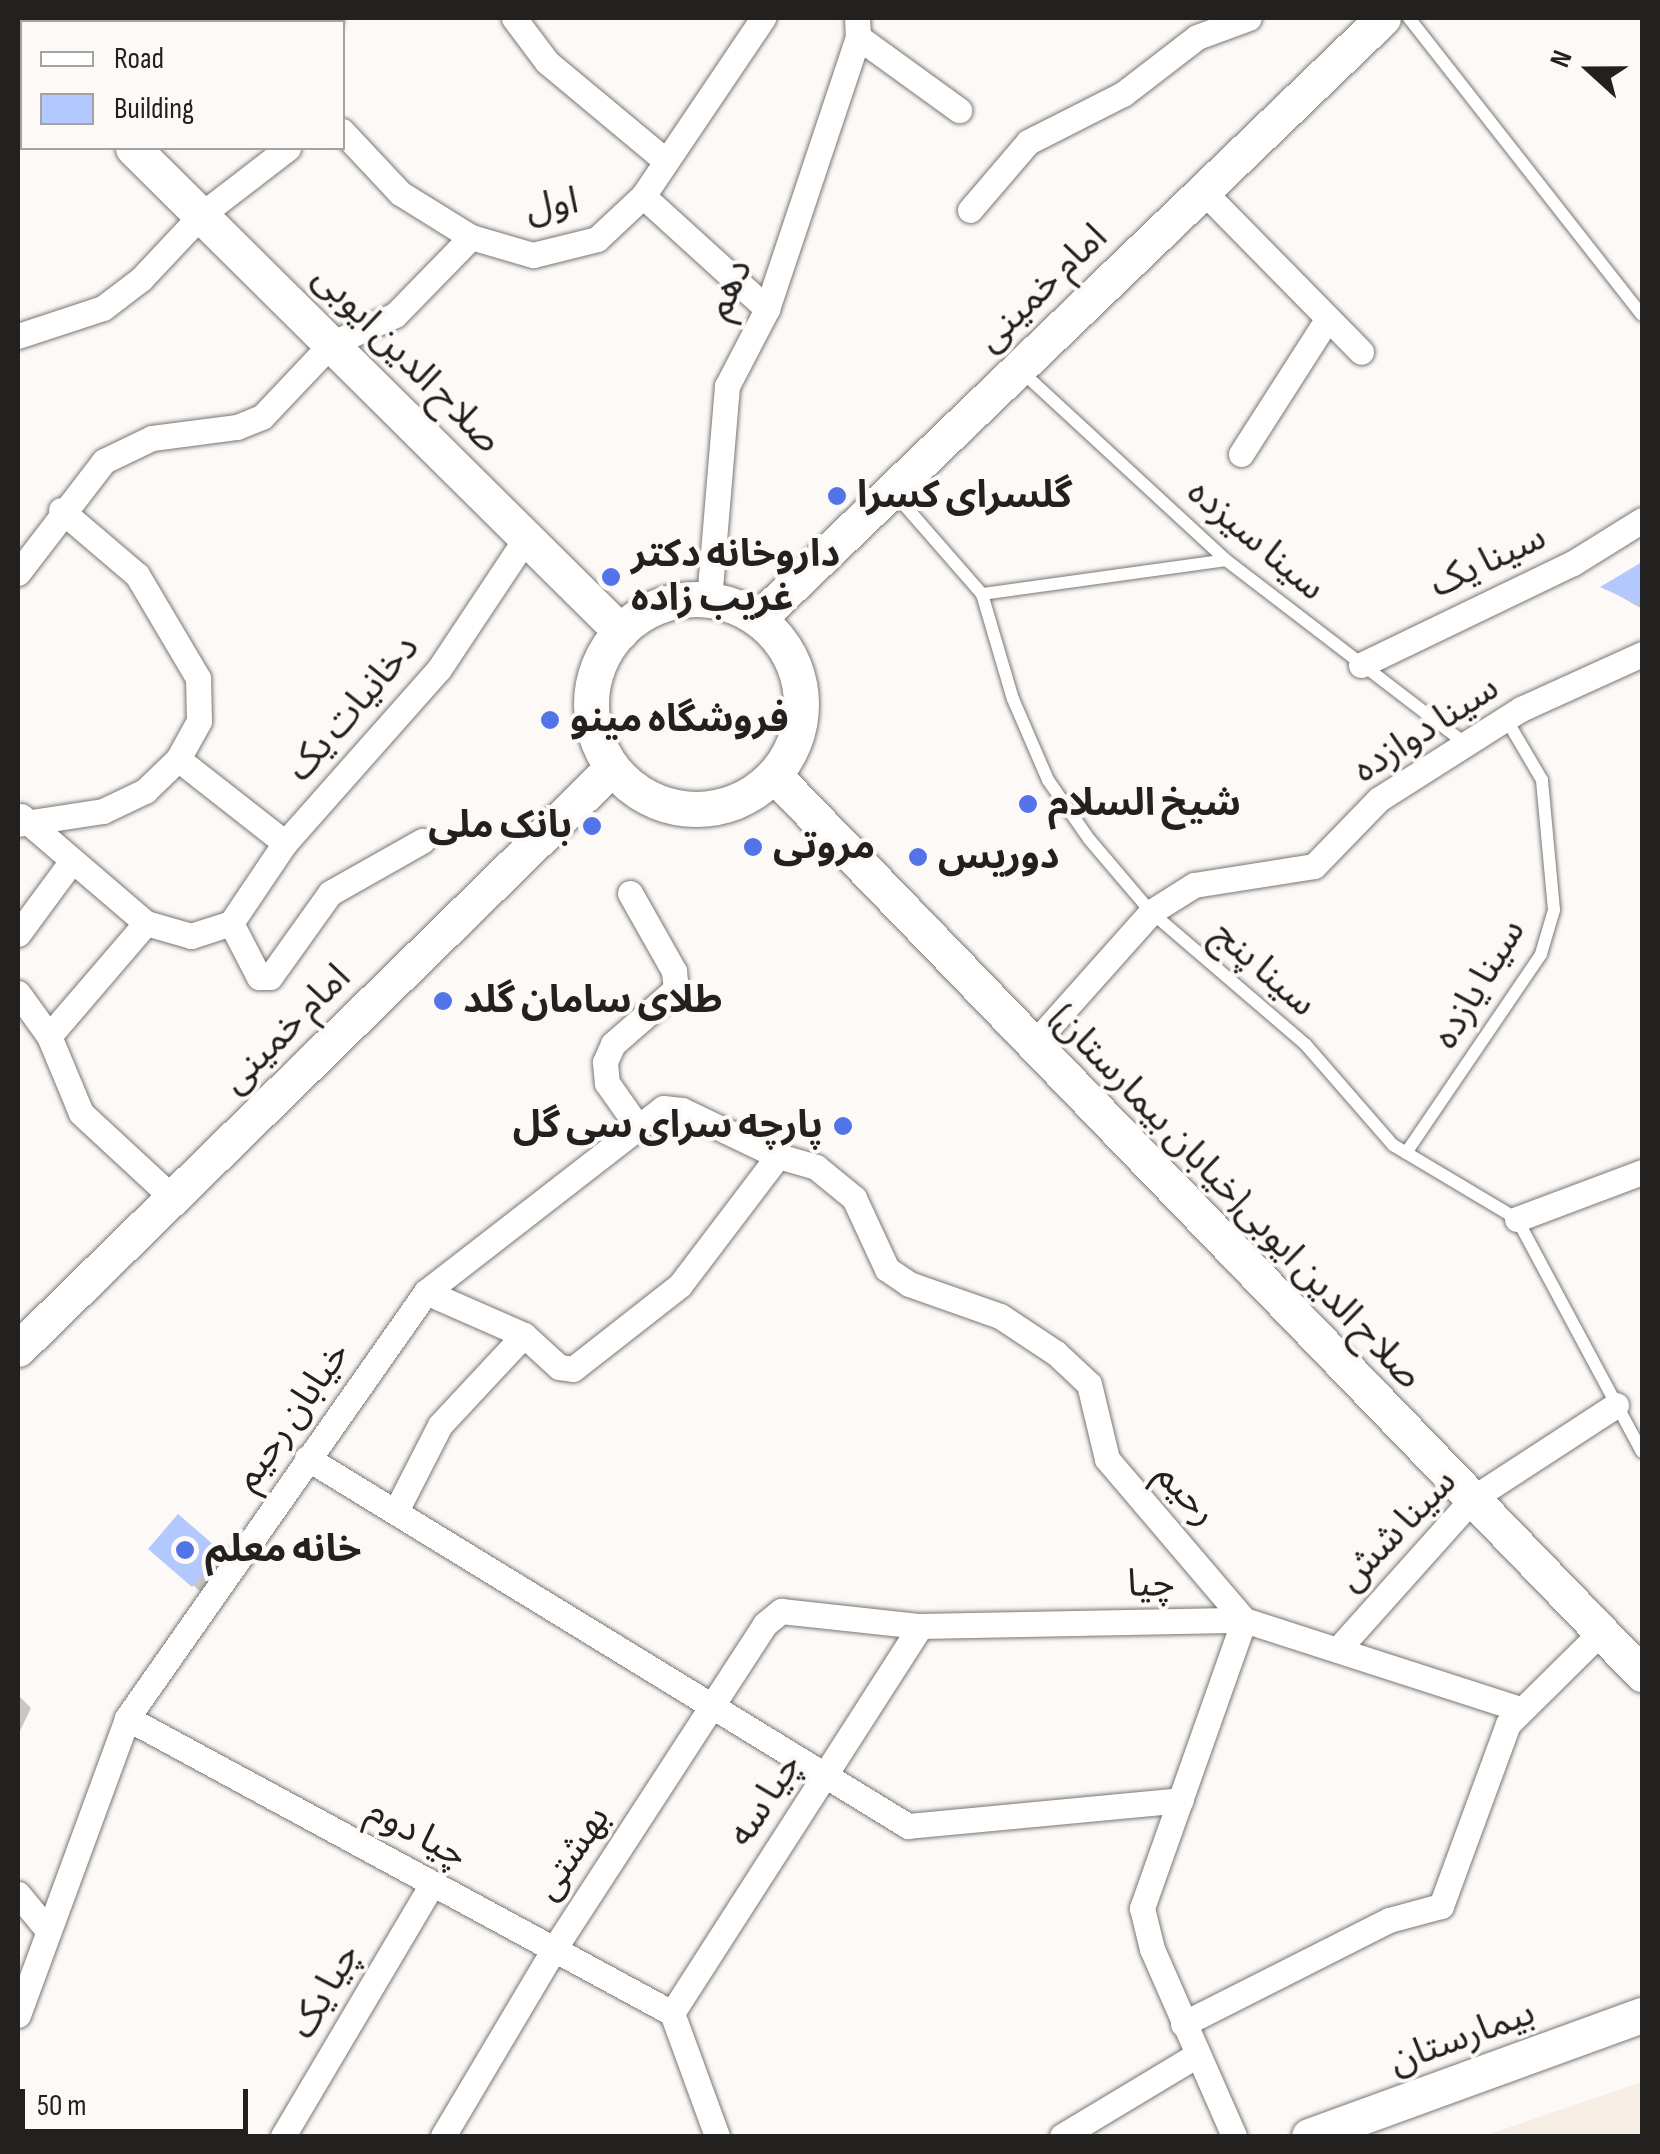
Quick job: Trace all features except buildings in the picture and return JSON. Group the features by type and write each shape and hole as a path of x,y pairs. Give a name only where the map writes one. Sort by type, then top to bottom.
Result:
{"main road":[{"name":"امام خمینی","path":"758,619 1204,192 1373,21"},
{"name":"صلاح الدین ایوبی","path":"135,150 620,632"},
{"path":"709,600 758,619 794,665 801,693 790,751 774,776 736,801 691,810 634,790 612,768 592,723 591,698 596,674 620,632 662,605 709,600"},
{"name":"امام خمینی","path":"18,1350 612,768"},
{"name":"صلاح الدین ایوبی(خیابان بیمارستان)","path":"774,776 1030,1048 1601,1632 1639,1666"},
{"name":"بیمارستان","path":"1309,2136 1642,2015"}],"street":[{"path":"514,18 547,62 666,161"},
{"name":"اول","path":"345,134 400,194 471,237 533,255 597,239 643,196 728,62 764,18"},
{"path":"970,210 1028,142 1122,94 1197,37 1249,18"},
{"path":"858,27 959,110"},
{"name":"دهم","path":"709,600 727,386 768,310 858,27"},
{"path":"18,336 103,308 141,280 201,215 285,150"},
{"path":"1204,192 1361,352"},
{"path":"643,196 768,310"},
{"path":"18,570 94,470 135,445 237,427 262,416 332,344 394,314 471,237"},
{"path":"1242,454 1328,318"},
{"path":"21,819 103,810 145,791 178,759 199,721 198,678 137,574 62,510"},
{"name":"سینا یک","path":"1362,664 1573,563 1642,520"},
{"name":"دخانیات یک","path":"231,923 285,843 439,669 526,538"},
{"name":"سینا دوازده","path":"1030,1048 1151,912 1194,885 1314,866 1379,800 1506,719 1642,654"},
{"path":"178,759 285,843"},
{"path":"21,819 146,922 190,936 231,923 259,977 270,977 330,893 422,840"},
{"path":"18,934 71,862"},
{"path":"630,893 674,971 676,989 613,1044 605,1062 607,1082 638,1127"},
{"path":"49,1036 146,922"},
{"path":"18,993 49,1036 81,1113 174,1199"},
{"name":"خیابان رحیم","path":"18,2015 127,1718 307,1458 426,1292 663,1108"},
{"name":"رحیم","path":"663,1108 698,1115 778,1156 816,1167 854,1198 887,1269 909,1284 1000,1316 1088,1384 1107,1459 1244,1620"},
{"path":"426,1292 524,1335 558,1367 573,1369 680,1285 778,1156"},
{"path":"1518,1218 1642,1172"},
{"path":"397,1509 440,1425 524,1335"},
{"name":"سینا شش","path":"1339,1648 1472,1499 1616,1405"},
{"path":"307,1458 397,1509 908,1826 1182,1800"},
{"name":"چیا","path":"771,1616 781,1611 920,1626 1244,1620 1520,1709"},
{"name":"بهشتی","path":"443,2136 554,1949 771,1616"},
{"path":"1234,2136 1184,2024 1142,1908 1244,1620"},
{"name":"چیا سه","path":"672,2013 920,1626"},
{"path":"1184,2024 1390,1920 1441,1906 1508,1724 1601,1632"},
{"name":"چیا دوم","path":"127,1718 672,2013"},
{"name":"چیا یک","path":"283,2136 432,1884"},
{"path":"18,1894 47,1930"},
{"path":"672,2013 717,2136"},
{"path":"1062,2136 1198,2055"}],"lane":[{"path":"1409,18 1642,315"},
{"name":"سینا سیزده","path":"1018,369 1226,560 1466,744"},
{"name":"سینا پنج","path":"892,491 982,594 1013,699 1048,780 1151,912 1306,1045 1406,1153 1518,1218"},
{"path":"982,594 1226,560"},
{"name":"سینا یازده","path":"1406,1153 1540,954 1554,910 1542,780 1506,719"},
{"path":"1518,1218 1642,1452"}],"shaded area":[{"path":"1642,2082 1642,2136 1484,2136"}],"place":[{"name":"گلسرای کسرا","path":"837,496"},
{"name":"داروخانه دکتر غریب زاده","path":"611,577"},
{"name":"فروشگاه مینو","path":"550,720"},
{"name":"شیخ السلام","path":"1028,804"},
{"name":"بانک ملی","path":"592,826"},
{"name":"مروتی","path":"753,847"},
{"name":"دوریس","path":"918,857"},
{"name":"طلای سامان گلد","path":"443,1001"},
{"name":"پارچه سرای سی گل","path":"843,1126"},
{"name":"خانه معلم","path":"185,1550"}]}
